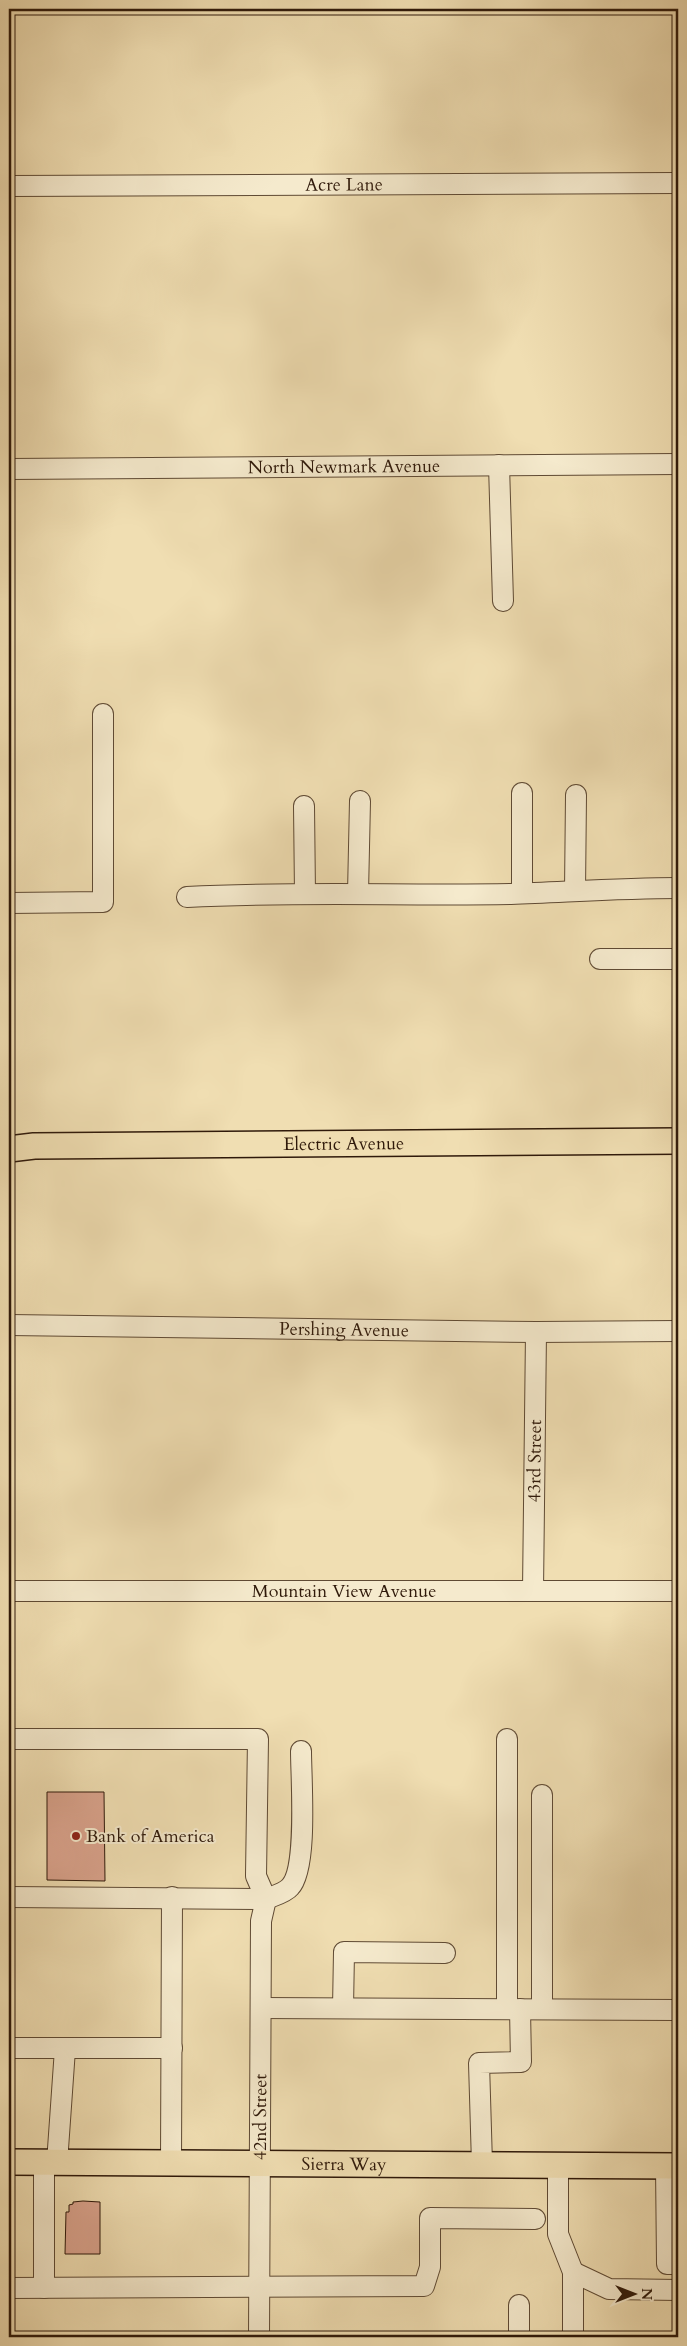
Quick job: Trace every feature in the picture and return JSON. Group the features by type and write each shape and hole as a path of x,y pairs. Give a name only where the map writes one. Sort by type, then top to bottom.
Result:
{"main road":[{"name":"Electric Avenue","path":"9,1149 34,1146 678,1141"},
{"name":"Sierra Way","path":"9,2162 672,2166"}],"street":[{"name":"Acre Lane","path":"9,186 678,183"},
{"name":"North Newmark Avenue","path":"9,470 678,464"},
{"path":"498,466 503,601"},
{"path":"9,903 102,902 103,714"},
{"path":"522,793 522,893"},
{"path":"575,890 576,795"},
{"path":"358,893 360,801"},
{"path":"304,806 305,894"},
{"path":"187,896 522,893 678,888"},
{"path":"600,960 678,959"},
{"name":"Pershing Avenue","path":"9,1324 536,1332 678,1331"},
{"name":"43rd Street","path":"533,1591 536,1332"},
{"name":"Mountain View Avenue","path":"9,1591 678,1591"},
{"path":"482,2164 478,2063 521,2062 514,2009 507,1738"},
{"path":"9,1739 258,1739 256,1876 266,1899"},
{"path":"9,1896 266,1899 289,1889 296,1879 301,1856 302,1751"},
{"path":"542,1795 542,2009"},
{"path":"171,2163 172,1897"},
{"name":"42nd Street","path":"259,2337 261,1921 266,1899"},
{"path":"343,2008 344,1952 445,1953"},
{"path":"261,2008 678,2010"},
{"path":"9,2048 172,2048"},
{"path":"44,2288 51,2162 65,2048"},
{"path":"558,2165 558,2234 573,2272 573,2337"},
{"path":"672,2166 673,2264"},
{"path":"9,2288 424,2286 430,2267 430,2218 534,2219"},
{"path":"573,2272 609,2289 678,2290"},
{"path":"519,2305 519,2337"}],"building":[{"name":"Bank of America","path":"47,1792 104,1792 105,1881 47,1880"},
{"path":"73,2202 100,2202 100,2254 65,2254 66,2212 69,2212 69,2205 73,2204"}],"place":[{"name":"Bank of America","path":"76,1836"}]}
